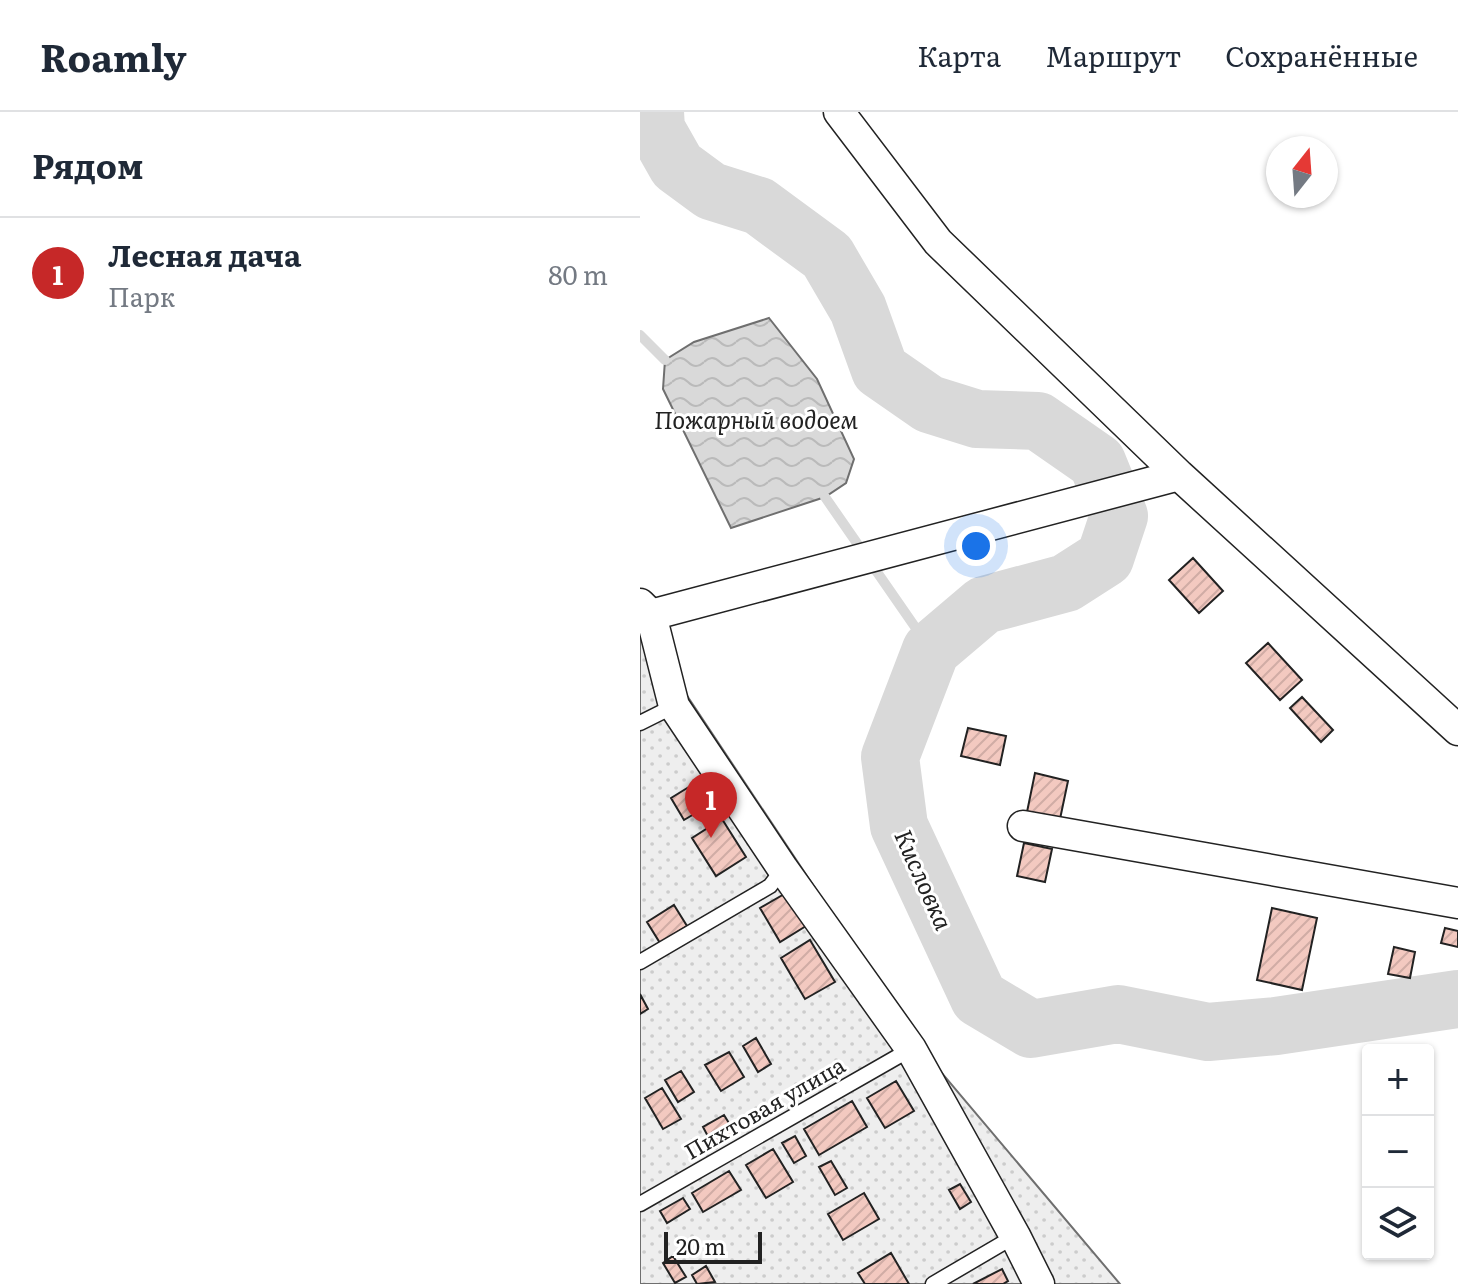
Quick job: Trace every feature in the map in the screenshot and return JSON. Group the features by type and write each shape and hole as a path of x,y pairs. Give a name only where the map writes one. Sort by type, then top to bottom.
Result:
{"street":[{"path":"839,112 938,242 1179,475 1458,730"},
{"path":"1039,1284 911,1049 783,869 674,706 646,609 1179,475"},
{"path":"1023,826 1458,903"}],"lane":[{"path":"640,723 674,706"},
{"path":"640,962 770,886 783,869"},
{"name":"Пихтовая улица","path":"640,1204 911,1049"},
{"path":"933,1284 1015,1236"}],"shaded area":[{"path":"640,625 924,1052 1120,1284 640,1284"}],"water":[{"name":"Пожарный водоем","path":"769,318 817,379 854,459 846,483 825,497 731,528 663,389 665,360 694,342"}],"building":[{"path":"1193,558 1223,591 1199,613 1169,580"},
{"path":"1268,643 1302,680 1280,700 1246,663"},
{"path":"1302,697 1333,730 1321,742 1290,708"},
{"path":"968,728 1006,736 1000,765 961,756"},
{"path":"1035,773 1068,781 1060,819 1027,812"},
{"path":"697,782 711,804 684,820 671,798"},
{"path":"722,819 746,857 716,876 692,838"},
{"path":"1024,843 1052,849 1045,882 1017,876"},
{"path":"786,893 806,926 780,942 760,908"},
{"path":"674,905 687,926 660,943 647,922"},
{"path":"1272,908 1317,918 1302,990 1257,980"},
{"path":"1445,928 1458,931 1458,947 1441,943"},
{"path":"810,940 835,982 805,999 781,958"},
{"path":"1394,947 1415,952 1410,978 1388,974"},
{"path":"640,994 648,1009 640,1014"},
{"path":"756,1038 771,1064 758,1072 743,1046"},
{"path":"729,1052 744,1077 721,1091 705,1065"},
{"path":"681,1071 694,1092 678,1102 665,1080"},
{"path":"896,1081 914,1111 885,1128 867,1098"},
{"path":"662,1088 681,1119 663,1129 645,1098"},
{"path":"852,1101 867,1127 819,1155 804,1129"},
{"path":"724,1115 735,1133 713,1146 703,1127"},
{"path":"795,1136 806,1156 794,1163 782,1143"},
{"path":"773,1149 793,1182 766,1198 746,1165"},
{"path":"831,1161 847,1188 835,1195 819,1167"},
{"path":"729,1171 741,1190 703,1212 692,1193"},
{"path":"960,1184 971,1202 960,1209 949,1190"},
{"path":"864,1193 879,1219 843,1240 828,1214"},
{"path":"683,1198 690,1209 667,1223 660,1211"},
{"path":"891,1253 909,1284 865,1284 858,1273"},
{"path":"673,1256 686,1277 675,1283 663,1263"},
{"path":"706,1266 715,1282 697,1284 692,1275"},
{"path":"1002,1269 1008,1281 1003,1284 973,1284"}],"waterway":[{"name":"Кисловка","path":"655,112 656,129 677,166 711,191 759,206 827,256 858,309 880,370 929,404 977,419 1038,421 1097,462 1119,516 1105,558 1066,583 984,605 931,650 890,757 899,826 979,998 1031,1029 1118,1014 1208,1032 1276,1026 1458,999"},
{"path":"640,335 665,360"},
{"path":"825,497 931,650"}],"place":[{"name":"Лесная дача","path":"711,838"}]}
